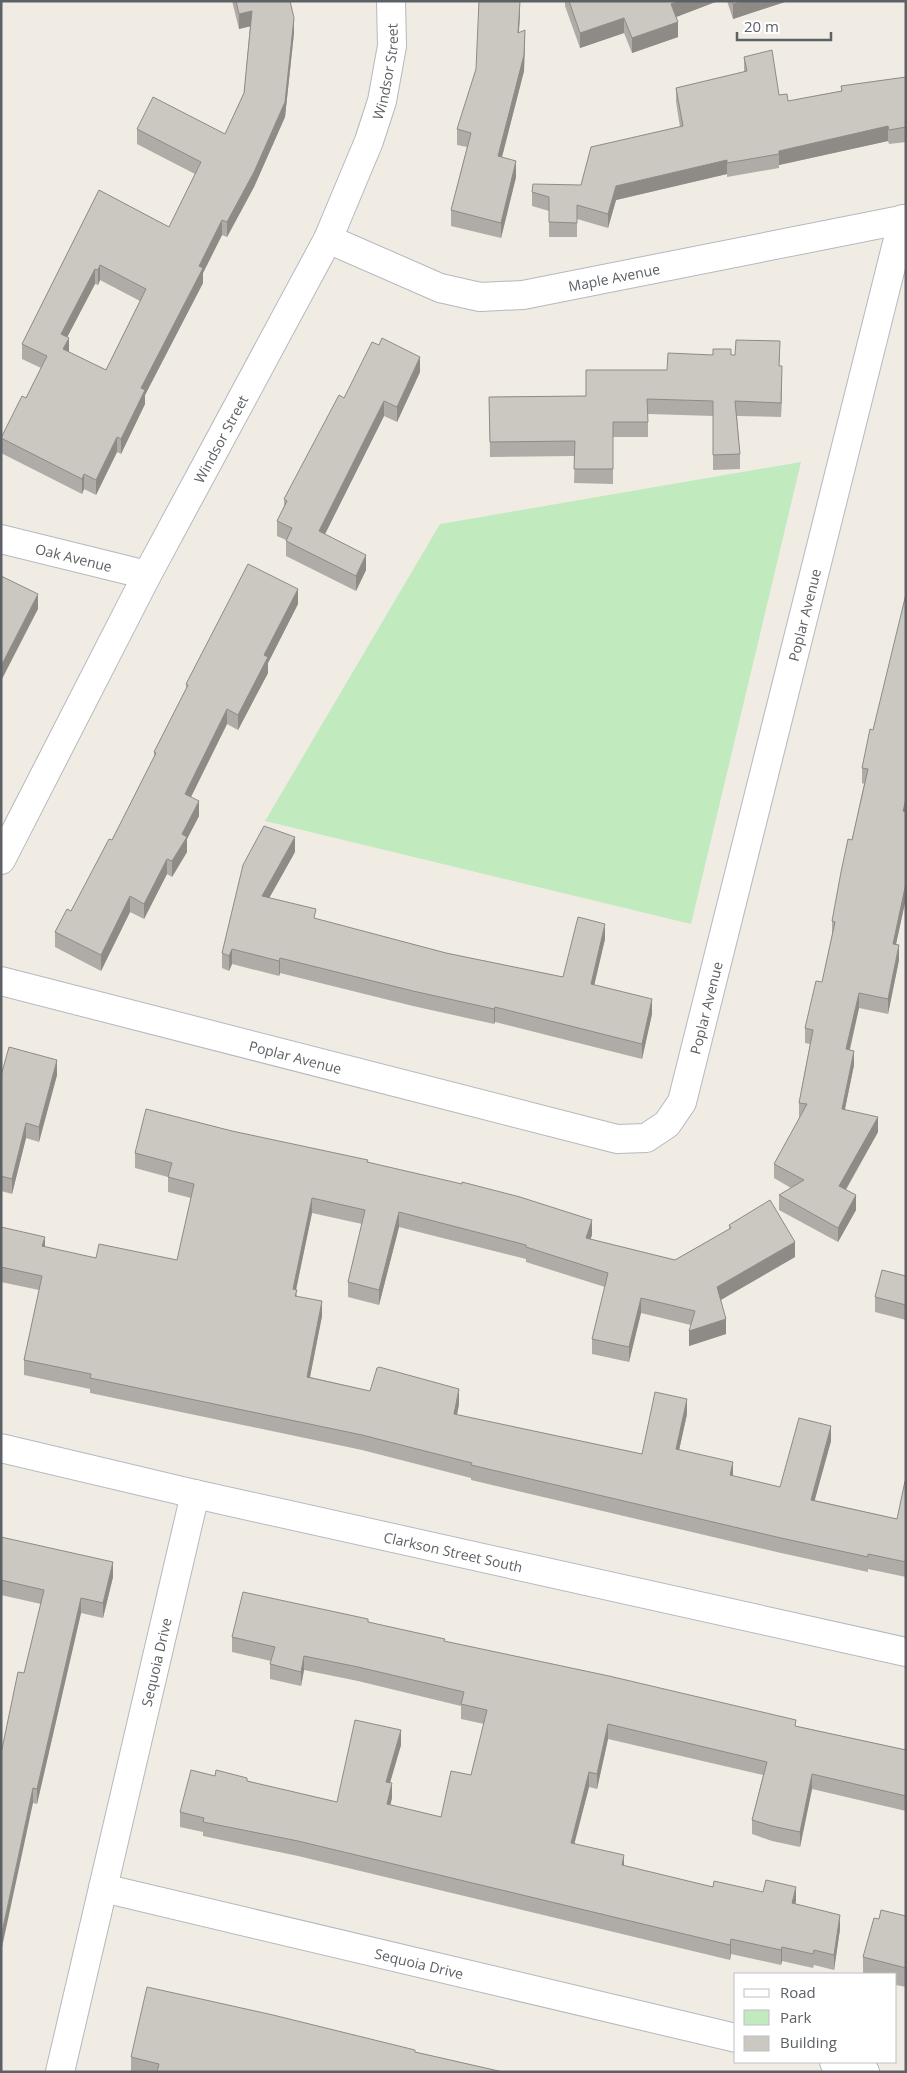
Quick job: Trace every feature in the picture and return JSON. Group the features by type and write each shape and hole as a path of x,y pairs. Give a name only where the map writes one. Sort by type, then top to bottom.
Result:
{"street":[{"name":"Windsor Street","path":"1,860 147,575 328,240 369,141 382,101 392,46 391,1"},
{"name":"Maple Avenue","path":"328,240 440,288 480,297 523,295 904,219"},
{"name":"Poplar Avenue","path":"1,981 617,1139 646,1138 667,1124 682,1102 904,219"},
{"name":"Oak Avenue","path":"1,539 147,575"},
{"name":"Clarkson Street South","path":"1,1448 195,1494 906,1652"},
{"name":"Sequoia Drive","path":"60,2072 195,1494"},
{"name":"Sequoia Drive","path":"103,1888 734,2038"},
{"path":"837,2063 865,2072"}],"green space":[{"path":"801,462 691,924 265,821 440,524"}],"building":[{"path":"236,1 290,1 294,18 285,102 254,172 227,222 222,220 199,266 203,268 141,388 145,390 121,439 117,437 96,480 84,474 82,479 1,438 22,396 26,398 47,356 22,344 99,190 169,227 201,162 137,129 153,97 225,134 244,93 252,11 239,14","holes":["100,265 146,289 106,370 63,349 69,338 61,334 95,269 98,270"]},
{"path":"479,1 520,1 518,33 525,30 524,55 498,156 516,161 501,223 451,210 471,133 457,129 476,69"},
{"path":"569,1 679,1 671,4 678,22 632,38 624,18 580,33"},
{"path":"732,1 743,1 733,4"},
{"path":"772,50 779,95 787,94 788,101 842,91 841,86 906,77 906,127 889,130 888,126 779,151 779,154 727,163 727,160 616,186 608,214 577,205 577,223 549,222 549,197 532,192 533,184 581,185 591,147 683,126 676,88 747,71 744,57"},
{"path":"382,338 420,357 397,407 384,401 319,531 366,555 356,576 286,541 292,528 277,521 287,501 284,499 339,395 344,398 372,342 379,345"},
{"path":"736,340 780,341 779,366 782,366 781,403 735,401 740,454 713,455 713,401 647,399 648,422 613,422 613,469 574,469 575,441 490,442 489,397 586,396 586,370 667,370 668,353 713,355 713,349 731,349 731,355 735,355"},
{"path":"248,564 298,589 264,655 268,657 238,715 227,709 185,794 199,801 182,834 187,837 172,861 167,859 144,904 130,896 101,955 55,932 67,909 71,911 109,839 112,840 156,753 154,752 188,685 186,684"},
{"path":"1,576 38,594 1,666"},
{"path":"906,594 906,799 903,811 906,812 906,883 893,944 899,945 888,999 859,993 846,1049 854,1051 842,1109 878,1117 839,1186 856,1195 838,1228 779,1195 804,1180 774,1164 807,1104 799,1103 813,1030 805,1028 816,981 822,982 835,922 832,921 848,839 852,840 868,769 862,768 870,729 873,730"},
{"path":"264,826 295,837 262,896 316,909 314,918 446,953 563,977 578,917 605,924 591,984 652,999 642,1044 495,1007 494,1009 413,991 280,958 279,961 232,949 229,956 222,953 243,865"},
{"path":"9,1047 57,1060 39,1127 26,1123 12,1179 1,1176 1,1076"},
{"path":"146,1109 232,1131 368,1160 367,1162 462,1184 462,1182 520,1197 592,1220 586,1238 675,1260 731,1228 729,1225 770,1200 795,1242 717,1287 726,1319 689,1331 695,1311 641,1298 629,1347 592,1339 608,1273 526,1247 526,1245 399,1212 379,1290 348,1282 365,1210 312,1198 293,1289 297,1290 295,1296 322,1301 307,1377 370,1391 377,1368 379,1367 459,1389 454,1414 642,1454 655,1392 687,1399 676,1449 733,1462 730,1475 780,1487 799,1418 831,1426 811,1500 897,1519 905,1481 906,1562 868,1554 868,1557 781,1538 471,1465 472,1463 362,1435 90,1378 91,1374 24,1360 42,1276 1,1267 1,1227 45,1237 42,1246 96,1258 99,1244 177,1260 194,1184 168,1177 172,1163 135,1153"},
{"path":"882,1270 906,1276 906,1305 875,1297"},
{"path":"1,1537 113,1562 103,1603 81,1598 37,1789 33,1788 1,1937 1,1749 18,1672 24,1673 44,1590 1,1580"},
{"path":"243,1592 368,1619 368,1622 445,1639 444,1641 609,1676 796,1720 795,1726 906,1750 906,1796 812,1774 800,1832 772,1826 752,1820 767,1762 608,1724 597,1774 589,1772 571,1843 624,1855 622,1865 713,1887 714,1881 763,1892 766,1880 796,1887 792,1903 840,1915 834,1955 814,1950 813,1954 782,1947 781,1950 731,1939 730,1945 298,1841 203,1822 204,1818 180,1812 191,1770 215,1776 216,1770 247,1778 247,1781 337,1802 355,1720 401,1730 386,1782 392,1783 387,1804 441,1817 451,1771 471,1775 487,1710 461,1704 464,1692 358,1667 304,1656 301,1672 270,1664 275,1647 232,1637"},
{"path":"881,1910 906,1916 906,1968 863,1957 874,1918 879,1919"},
{"path":"147,1987 273,2015 415,2050 415,2052 503,2072 157,2072 159,2064 131,2057"}]}
